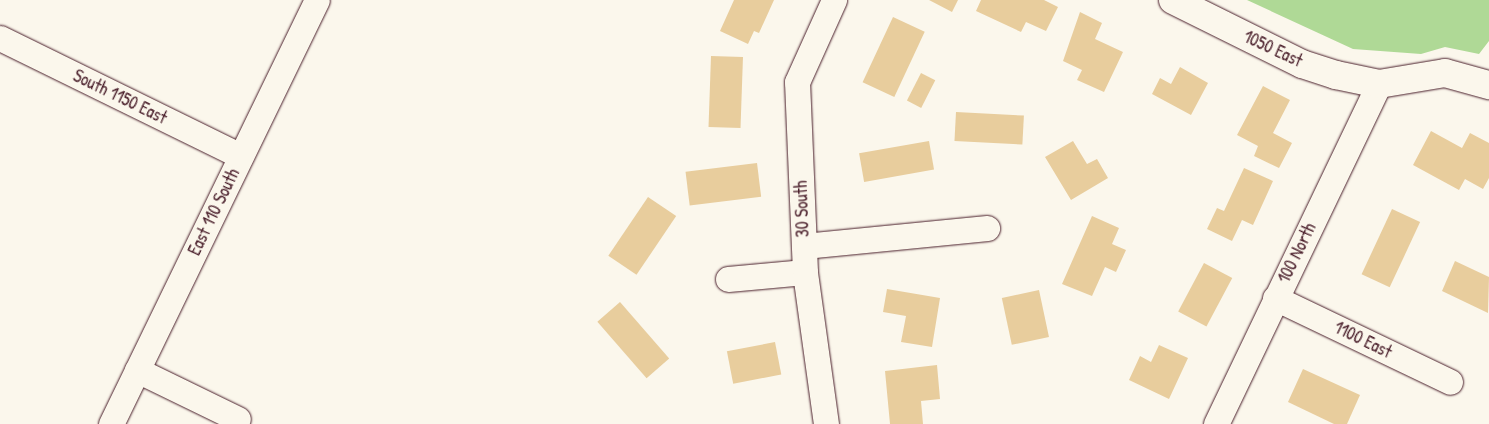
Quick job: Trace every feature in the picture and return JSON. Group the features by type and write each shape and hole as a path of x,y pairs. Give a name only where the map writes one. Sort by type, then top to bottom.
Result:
{"street":[{"name":"East 110 South","path":"110,424 317,0"},
{"name":"30 South","path":"826,424 805,272 797,82 834,0"},
{"name":"1050 East","path":"1173,0 1302,64 1379,84"},
{"name":"South 1150 East","path":"0,38 241,156"},
{"path":"1379,84 1445,73 1489,85"},
{"name":"100 North","path":"1216,424 1379,84"},
{"path":"804,246 987,228"},
{"path":"728,279 805,272"},
{"name":"1100 East","path":"1275,298 1450,382"},
{"path":"137,370 238,419"}],"green space":[{"path":"1247,0 1489,0 1489,41 1479,54 1445,47 1421,54 1353,49"}],"building":[{"path":"734,0 774,0 759,33 754,31 748,44 720,31"},
{"path":"929,0 958,0 952,12"},
{"path":"981,0 1044,0 1058,7 1046,31 1026,22 1021,32 976,11"},
{"path":"1080,12 1102,23 1095,39 1123,52 1104,92 1077,80 1082,70 1063,61"},
{"path":"893,17 925,32 894,97 863,82"},
{"path":"711,56 743,57 741,128 709,127"},
{"path":"1180,67 1208,83 1191,115 1152,94 1160,78 1171,84"},
{"path":"921,73 935,80 921,108 907,101"},
{"path":"1263,86 1290,100 1273,133 1292,143 1279,168 1254,156 1258,146 1237,135"},
{"path":"956,112 1024,116 1022,145 954,141"},
{"path":"1431,131 1462,148 1470,133 1489,143 1489,178 1483,189 1465,179 1459,190 1413,165"},
{"path":"929,141 934,170 864,182 859,153"},
{"path":"1073,141 1087,164 1097,159 1108,178 1071,200 1045,157"},
{"path":"757,163 761,197 690,206 686,172"},
{"path":"1244,168 1273,181 1253,225 1242,220 1232,241 1207,229 1217,208 1224,211"},
{"path":"648,197 676,216 636,275 608,256"},
{"path":"1392,209 1420,222 1390,287 1362,274"},
{"path":"1092,216 1119,228 1112,244 1126,250 1116,272 1105,267 1092,296 1062,284"},
{"path":"1455,261 1489,277 1488,313 1442,291"},
{"path":"1204,263 1232,278 1206,327 1178,312"},
{"path":"887,289 940,298 932,347 901,342 906,316 883,312"},
{"path":"1039,290 1049,337 1012,345 1002,298"},
{"path":"620,302 669,359 647,378 597,322"},
{"path":"775,342 781,374 733,384 727,351"},
{"path":"1159,345 1188,358 1169,399 1129,380 1140,356 1151,362"},
{"path":"937,365 940,399 921,401 923,424 890,424 885,371"},
{"path":"1303,369 1360,395 1347,424 1334,424 1288,402"}]}
